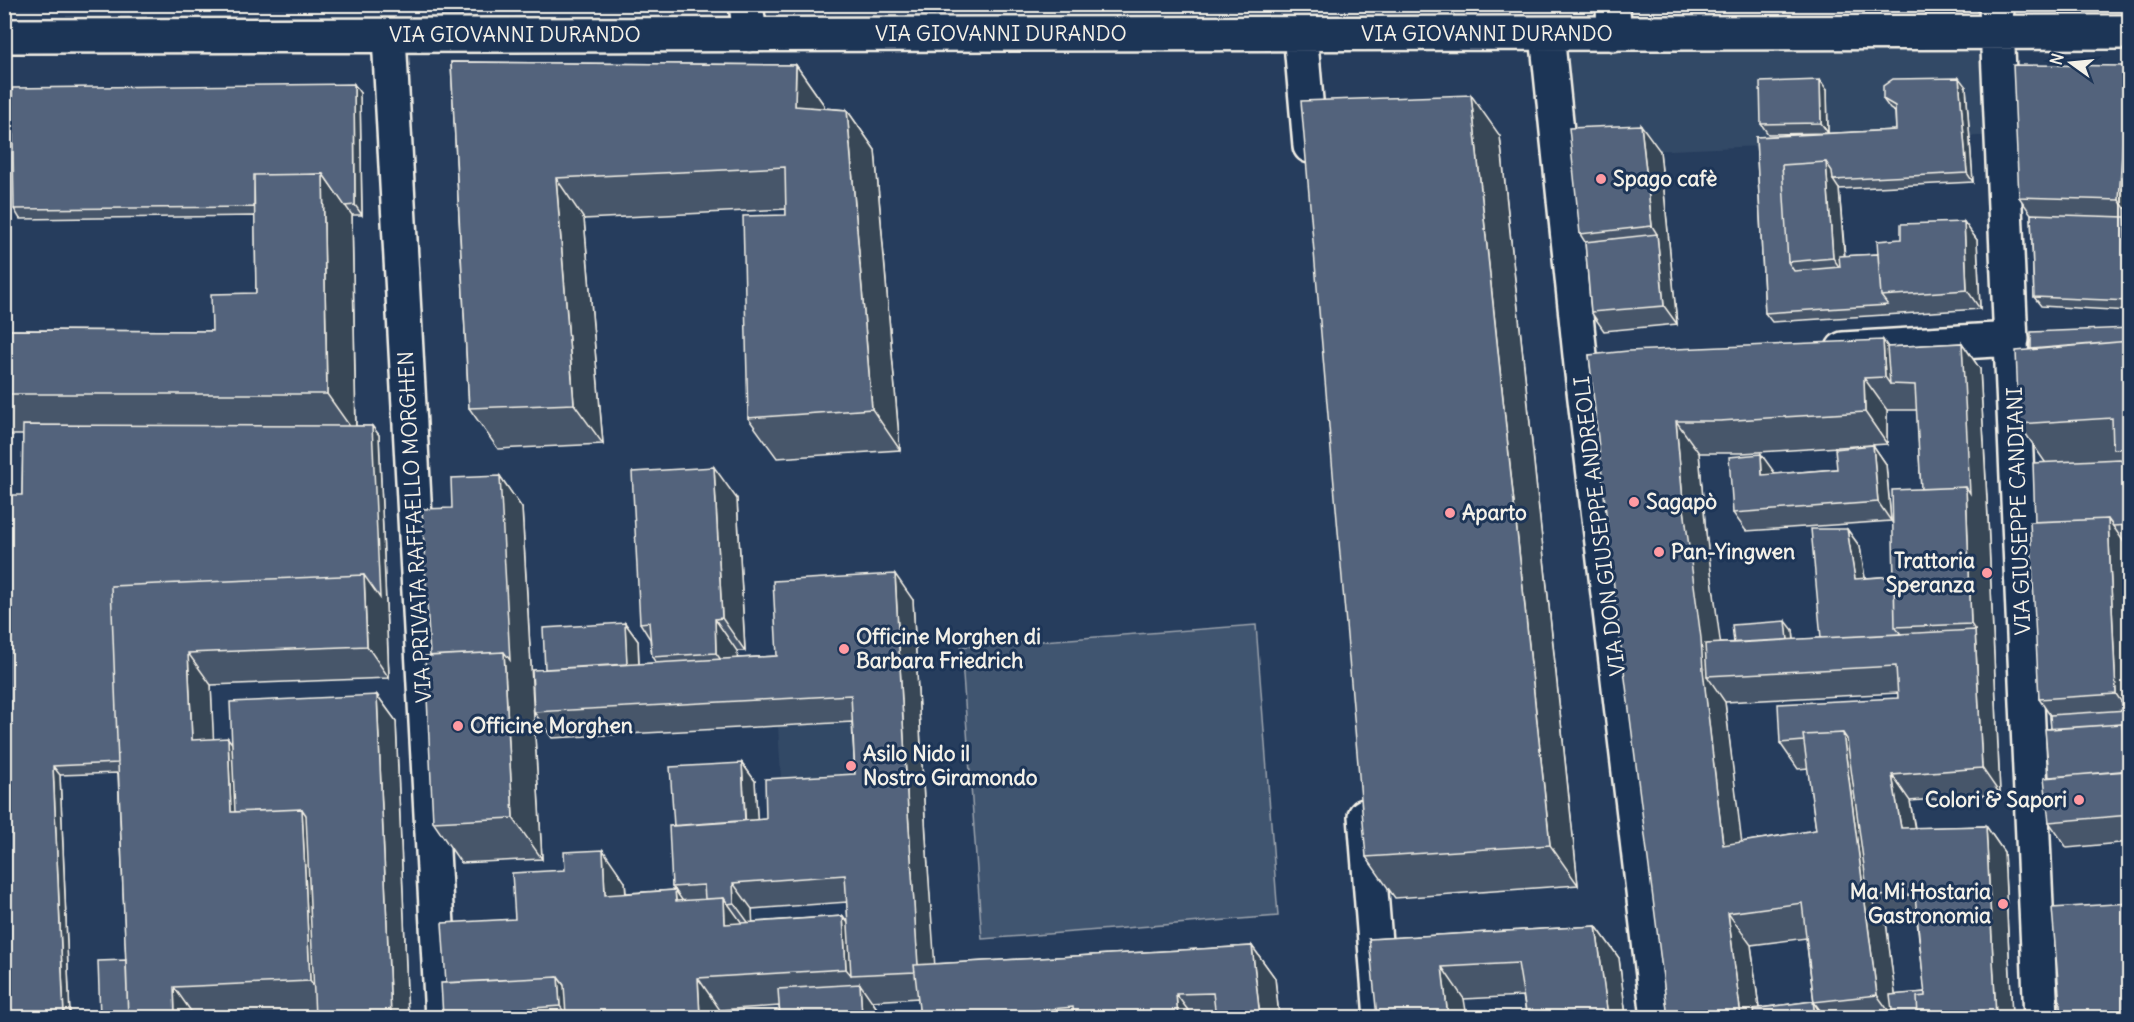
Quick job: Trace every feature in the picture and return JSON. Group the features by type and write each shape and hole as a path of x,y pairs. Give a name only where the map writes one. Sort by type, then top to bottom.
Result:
{"street":[{"name":"VIA GIOVANNI DURANDO","path":"4,36 388,36 748,20 1547,34 1614,19 1997,18 2130,32"},
{"name":"VIA GIUSEPPE CANDIANI","path":"1997,18 2041,1017"},
{"name":"VIA DON GIUSEPPE ANDREOLI","path":"1547,34 1595,365 1658,1017"},
{"name":"VIA PRIVATA RAFFAELLO MORGHEN","path":"388,36 442,1017"},
{"path":"1301,43 1312,174"},
{"path":"1812,351 2012,339"},
{"path":"1363,792 1381,1017"}],"shaded area":[{"path":"1996,34 2001,135 1561,155 1548,35"},
{"path":"1256,625 1278,916 982,939 961,647"},
{"name":"Asilo Nido il Nostro Giramondo","path":"917,675 926,838 785,845 778,726 843,722"}],"building":[{"path":"451,62 796,65 795,106 847,110 872,409 748,418 743,216 786,215 785,167 556,178 574,404 469,408"},
{"path":"2013,65 2130,66 2130,107 2125,107 2119,200 2019,197"},
{"path":"1959,78 1967,173 1833,180 1832,171 1826,162 1782,165 1788,262 1794,271 1840,267 1839,256 1878,254 1881,296 1888,305 1765,313 1756,137 1896,130 1895,106 1883,99 1883,86 1893,79"},
{"path":"1820,80 1821,123 1761,124 1760,82"},
{"path":"354,84 355,205 345,206 323,174 254,175 254,207 14,209 12,88"},
{"name":"Aparto","path":"1471,95 1550,845 1366,857 1301,101"},
{"path":"2130,124 2130,158 2127,158"},
{"path":"1641,125 1652,226 1580,234 1569,128"},
{"path":"1826,162 1833,258 1788,262 1782,165"},
{"path":"323,174 327,394 4,394 4,330 212,331 211,294 256,293 254,175"},
{"path":"2125,208 2130,208 2130,293 2127,293"},
{"path":"2031,214 2125,217 2127,293 2130,301 2034,297"},
{"path":"1964,222 1967,290 1881,296 1877,241 1901,239 1901,224"},
{"path":"1657,234 1664,306 1591,312 1585,242"},
{"path":"2130,328 2130,341 2031,349 2031,332"},
{"path":"1883,340 1885,377 1864,378 1865,412 1720,421 1676,421 1683,501 1701,638 1723,845 1816,830 1803,735 1843,733 1877,995 1814,1002 1802,903 1728,913 1741,1017 1668,1017 1617,615 1589,355 1628,351"},
{"path":"2130,341 2130,448 2113,449 2112,418 2019,424 2016,351"},
{"path":"1962,343 1970,493 1966,487 1921,489 1915,385 1890,384 1887,347"},
{"path":"23,425 372,426 380,598 364,575 111,586 118,763 53,766 64,1017 4,1017 4,495 22,495"},
{"path":"1873,445 1878,502 1733,513 1729,457 1761,454 1762,475 1837,469 1835,449"},
{"path":"2120,459 2130,472 2130,525 2113,526 2108,519 2035,522 2033,463"},
{"path":"714,467 722,618 715,619 716,653 652,657 649,622 640,623 632,472"},
{"path":"500,476 510,660 504,652 430,656 422,509 452,508 451,478"},
{"path":"1966,487 1971,624 1895,627 1892,490"},
{"path":"2108,519 2116,694 2039,699 2030,522"},
{"path":"1811,529 1847,529 1855,579 1894,576 1895,627 1901,634 1821,638"},
{"path":"895,574 918,965 914,965 915,972 851,975 845,875 733,883 734,903 728,904 724,898 705,899 704,885 672,887 669,826 766,819 765,779 855,774 851,695 534,712 532,670 777,656 773,581"},
{"path":"364,575 367,646 188,653 192,740 228,738 231,812 302,809 310,981 174,987 175,1017 128,1017 111,586"},
{"path":"1786,621 1788,640 1734,643 1732,625"},
{"path":"625,623 627,664 545,669 543,628"},
{"path":"1975,630 1982,768 1892,775 1901,828 1986,826 1996,1017 1918,1017 1917,997 1925,996 1915,895 1868,896 1847,739 1843,733 1803,735 1804,741 1780,743 1778,704 1898,698 1896,666 1707,676 1705,644"},
{"path":"504,652 513,818 433,822 425,656"},
{"path":"377,695 391,1017 315,1017 306,815 302,809 235,812 230,702"},
{"path":"2127,710 2128,733 2122,724 2051,729 2050,715"},
{"path":"2122,724 2127,771 2049,777 2045,729"},
{"path":"742,763 745,821 674,826 670,767"},
{"path":"2130,770 2130,815 2049,822 2044,778"},
{"path":"603,850 605,895 675,890 676,901 724,898 725,924 843,916 846,969 698,978 700,1017 603,1017 603,1013 566,1015 564,985 558,977 446,983 442,923 515,919 512,873 565,870 564,852"},
{"path":"2130,903 2130,932 2126,933 2130,960 2130,1011 2061,1017 2052,908"},
{"path":"1596,926 1608,1017 1527,1017 1518,963 1442,967 1448,1017 1377,1017 1369,939"},
{"path":"1252,946 1260,1017 1216,1017 1213,993 1176,994 1178,1017 1074,1017 1073,1007 986,1015 987,1017 920,1017 914,965"},
{"path":"126,960 128,1017 100,1017 98,961"},
{"path":"558,977 560,1006 520,1009 521,1017 443,1017 441,983"},
{"path":"860,984 862,1017 780,1017 778,989"},
{"path":"1925,992 1925,996 1917,997 1918,1017 1893,1017 1890,995"},
{"path":"1813,1001 1815,1017 1754,1017 1753,1009"}],"place":[{"name":"Spago cafè","path":"1601,179"},
{"name":"Sagapò","path":"1634,502"},
{"name":"Aparto","path":"1450,513"},
{"name":"Pan-Yingwen","path":"1659,552"},
{"name":"Trattoria Speranza","path":"1987,573"},
{"name":"Officine Morghen di Barbara Friedrich","path":"844,649"},
{"name":"Officine Morghen","path":"458,726"},
{"name":"Asilo Nido il Nostro Giramondo","path":"851,766"},
{"name":"Colori & Sapori","path":"2079,800"},
{"name":"Ma Mi Hostaria Gastronomia","path":"2003,904"}]}
